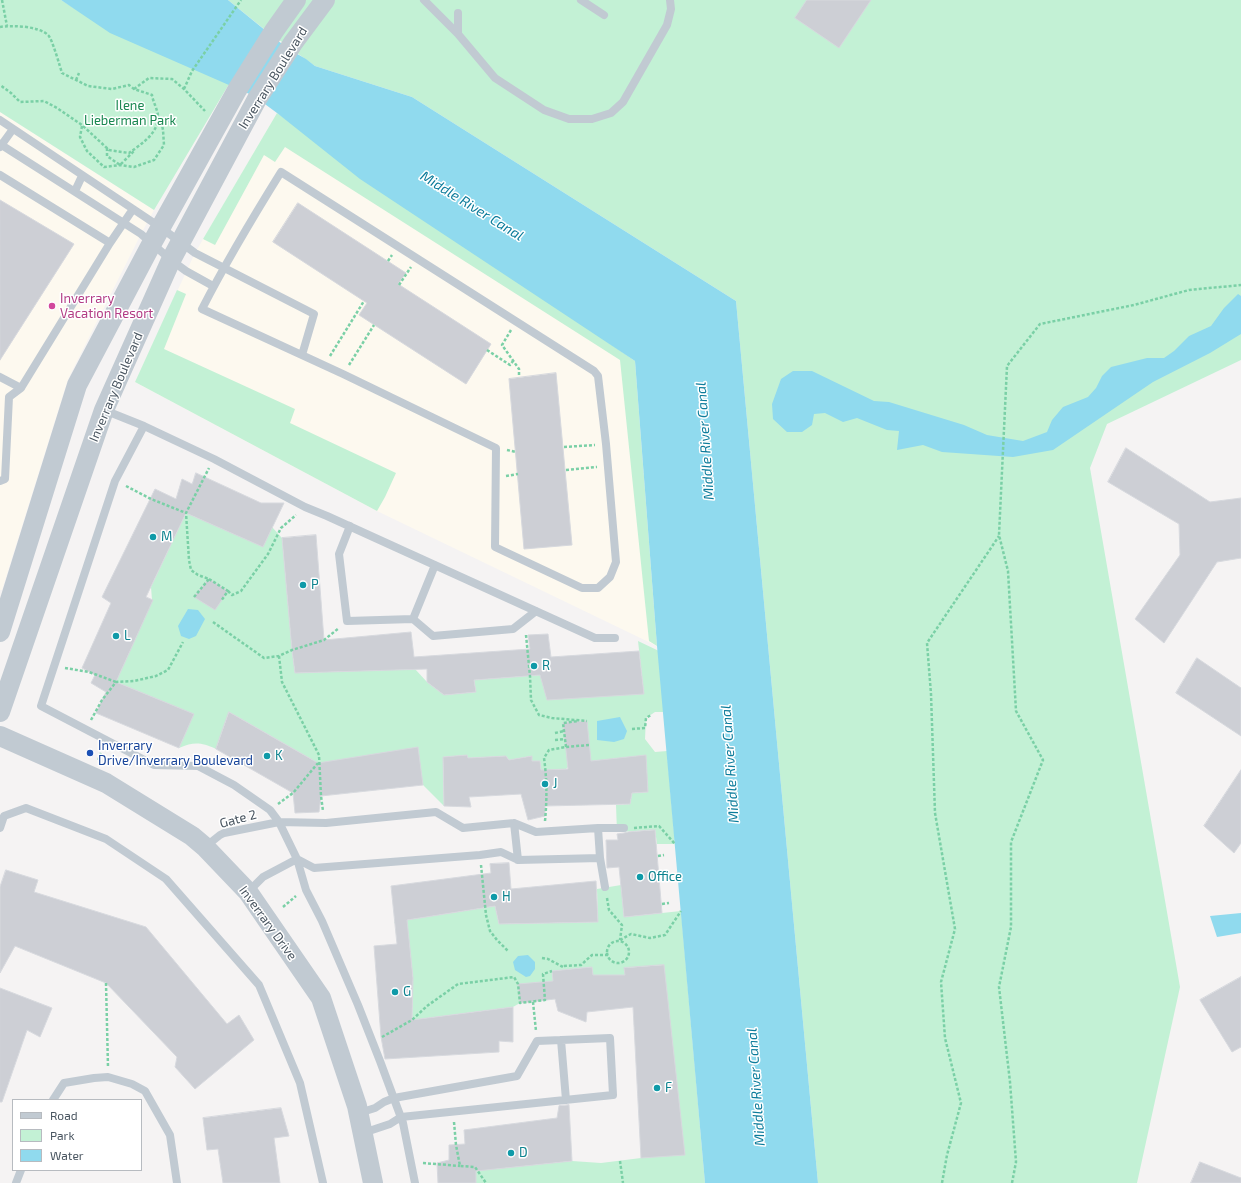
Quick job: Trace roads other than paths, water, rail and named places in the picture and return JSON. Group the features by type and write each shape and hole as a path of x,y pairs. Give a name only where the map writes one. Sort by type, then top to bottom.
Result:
{"street":[{"name":"Inverrary Boulevard","path":"0,632 77,385 156,235 237,90 274,31 296,0"},
{"name":"Inverrary Boulevard","path":"0,712 104,410 171,260 257,99 293,43 324,0"},
{"name":"Inverrary Drive","path":"0,736 106,783 192,836 205,847 248,892 321,998 358,1113 373,1183"}],"lane":[{"path":"424,0 458,34 495,78 544,110 569,119 592,119 611,113 623,102 667,25 671,9 670,0"},
{"path":"581,0 604,15"},
{"path":"458,13 458,34"},
{"path":"0,120 133,209 156,235 171,260 186,271 213,286"},
{"path":"13,129 1,146 75,191 141,234 156,235 181,243 195,253 314,314 302,355"},
{"path":"281,172 594,371 598,376 606,444 616,562 610,577 598,588 582,588 495,547 496,448 302,355 202,308 213,286 281,172"},
{"path":"0,175 110,243"},
{"path":"75,191 82,176"},
{"path":"0,481 5,479 9,397 21,388 110,243 133,209"},
{"path":"0,377 21,388"},
{"path":"104,410 144,426 214,459 305,507 350,526 595,638 615,638"},
{"path":"144,426 115,480 41,706 154,764 198,766 234,785 270,810 279,822 297,859 306,890 322,921 372,1041 401,1117 415,1183"},
{"path":"350,526 339,554 348,622 413,619 433,636 513,629 536,611"},
{"path":"413,619 435,566"},
{"path":"0,828 4,816 26,808 106,839 166,879 259,985 300,1083 323,1183"},
{"name":"Gate 2","path":"205,847 224,833 279,822 326,823 436,812 463,828 514,823"},
{"path":"518,860 514,823 536,832 624,828"},
{"path":"598,828 600,858 605,887"},
{"path":"297,859 314,868 501,852 518,860 600,858"},
{"path":"248,892 263,877 297,859"},
{"path":"358,1113 375,1108 394,1098 517,1076 537,1041 610,1038 614,1095 401,1117 390,1124 381,1126 363,1134"},
{"path":"561,1040 566,1100"},
{"path":"54,1099 64,1083 94,1078 108,1078 132,1084 145,1092 170,1135 177,1183"},
{"path":"16,1183 20,1171"}],"water":[{"name":"Middle River Canal","path":"61,0 228,0 287,48 315,66 412,97 736,301 818,1183 705,1183 657,646 635,361 360,179 254,96 110,33"},
{"path":"1238,294 1241,296 1241,334 1210,353 1153,382 1053,450 1013,457 942,452 923,445 897,450 899,431 887,430 857,418 843,422 825,413 814,414 812,425 802,432 787,432 773,419 772,404 781,379 793,371 812,371 874,401 889,402 964,425 987,435 1023,441 1047,432 1052,420 1063,407 1088,397 1096,388 1102,376 1111,367 1147,358 1164,358 1174,351 1189,336 1211,326 1224,308"},
{"path":"188,609 198,610 205,619 196,636 189,639 181,636 178,626"},
{"path":"620,717 627,731 624,739 614,742 597,740 597,721"},
{"path":"1241,913 1241,933 1217,937 1210,916"},
{"path":"528,955 535,962 535,969 530,976 526,977 515,970 513,962 518,956"}],"place":[{"name":"Inverrary Vacation Resort","path":"52,306"},
{"name":"M","path":"153,537"},
{"name":"P","path":"303,585"},
{"name":"L","path":"116,636"},
{"name":"R","path":"534,666"},
{"name":"Inverrary Drive/Inverrary Boulevard","path":"90,753"},
{"name":"K","path":"267,756"},
{"name":"J","path":"545,784"},
{"name":"Office","path":"640,877"},
{"name":"H","path":"494,897"},
{"name":"G","path":"395,992"},
{"name":"F","path":"657,1088"},
{"name":"D","path":"511,1153"}],"park label":[{"name":"Ilene Lieberman Park","path":"130,114"}]}
